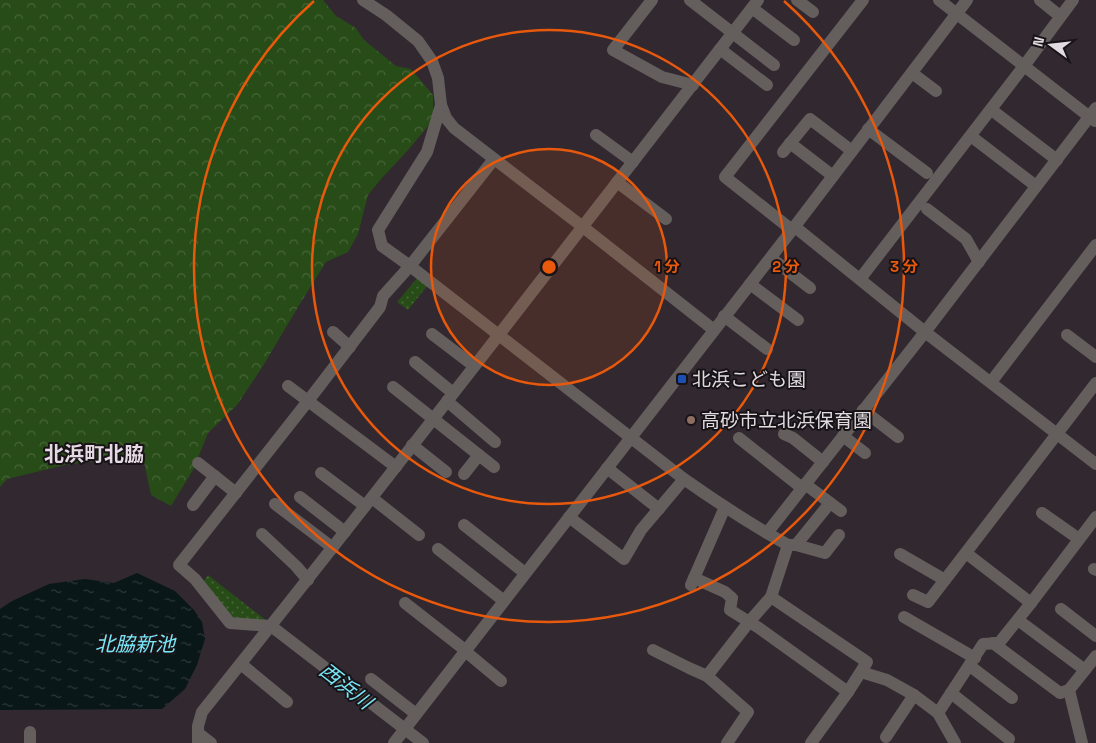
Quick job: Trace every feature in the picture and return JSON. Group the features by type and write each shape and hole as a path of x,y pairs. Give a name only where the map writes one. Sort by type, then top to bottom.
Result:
{"street":[{"path":"363,0 386,15 418,41 432,60 438,78 441,105 446,118 454,128 584,227 714,330"},
{"path":"652,0 613,50 662,77 693,85"},
{"path":"690,0 774,66"},
{"path":"797,0 813,12"},
{"path":"862,0 725,177 860,279 925,332 1096,464"},
{"path":"767,533 925,332 1036,186 1094,115 1024,66 939,0"},
{"path":"394,743 793,229 967,0"},
{"path":"1040,0 1060,16"},
{"path":"860,279 1073,0"},
{"path":"211,743 198,738 198,726 202,712 308,580 584,227 755,4 794,40"},
{"path":"720,49 767,86"},
{"path":"912,73 936,91"},
{"path":"441,105 427,152 378,230 382,246 630,438 725,507 767,533 792,545 825,553 839,535"},
{"path":"994,111 1057,160"},
{"path":"833,176 786,147 810,119 852,151"},
{"path":"868,129 927,173"},
{"path":"596,135 633,162"},
{"path":"972,137 1036,186"},
{"path":"423,743 271,626 230,623 195,579 178,565 380,307 383,296 410,266 494,158"},
{"path":"617,182 666,218"},
{"path":"936,211 966,239 979,262"},
{"path":"991,382 1096,245"},
{"path":"770,258 803,286"},
{"path":"750,284 798,320"},
{"path":"724,316 767,349"},
{"path":"333,332 350,346"},
{"path":"432,334 474,366"},
{"path":"1067,335 1096,357"},
{"path":"415,362 495,442"},
{"path":"913,595 928,602 1096,383"},
{"path":"288,386 396,467"},
{"path":"393,387 494,467"},
{"path":"863,410 898,437"},
{"path":"784,434 793,438 823,462"},
{"path":"844,436 866,453"},
{"path":"739,438 804,486 842,511"},
{"path":"412,445 446,472"},
{"path":"464,474 479,455"},
{"path":"198,463 236,493"},
{"path":"607,468 659,509"},
{"path":"320,473 419,535"},
{"path":"194,505 215,476"},
{"path":"569,517 624,559 641,530 684,479"},
{"path":"300,497 345,532"},
{"path":"707,676 748,622 772,597 792,545 830,503"},
{"path":"275,504 333,548"},
{"path":"725,507 692,582 725,592 732,598 730,610 848,692"},
{"path":"1042,513 1079,540"},
{"path":"938,713 983,644 999,643 1096,517"},
{"path":"464,525 525,573"},
{"path":"262,534 308,580"},
{"path":"438,549 504,601"},
{"path":"966,553 1031,603"},
{"path":"900,554 945,580"},
{"path":"772,597 867,662 811,743"},
{"path":"405,603 501,681"},
{"path":"1061,609 1070,623 1096,636"},
{"path":"904,617 972,662 1012,698"},
{"path":"1018,620 1085,670"},
{"path":"993,643 1060,694 1070,690 1096,656"},
{"path":"653,650 707,676 748,712 727,743"},
{"path":"241,664 287,702"},
{"path":"861,672 887,680 938,713 952,742"},
{"path":"371,679 416,714"},
{"path":"1070,690 1082,743"},
{"path":"951,693 1009,739"},
{"path":"886,737 914,696"}],"green space":[{"path":"0,0 323,0 336,16 356,28 364,40 396,66 411,69 433,95 433,120 368,195 358,234 348,252 326,262 237,405 208,433 193,470 171,506 151,495 144,462 104,460 65,465 7,479 0,487"},
{"path":"418,277 428,285 408,310 397,302"},
{"path":"208,575 267,621 233,621 203,582"}],"water":[{"name":"北脇新池","path":"137,573 175,591 194,610 202,622 205,639 197,665 185,689 162,709 0,710 0,609 12,601 49,584 85,579 114,583"}],"place":[{"name":"北浜こども園","path":"682,379"},
{"name":"高砂市立北浜保育園","path":"691,420"}],"district":[{"name":"北浜町北脇","path":"94,454"}],"water label":[{"name":"西浜川","path":"346,686"}]}
